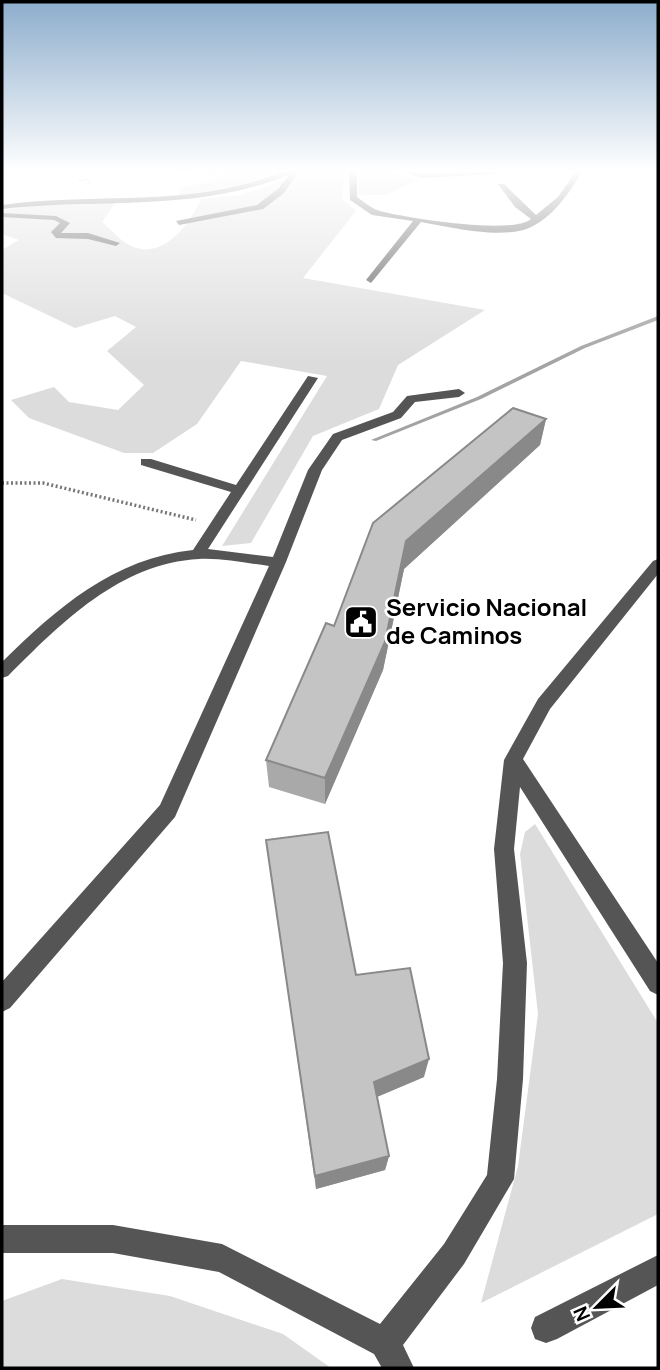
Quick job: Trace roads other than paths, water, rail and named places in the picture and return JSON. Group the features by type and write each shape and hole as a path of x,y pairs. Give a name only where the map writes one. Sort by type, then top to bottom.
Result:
{"street":[{"path":"58,235 89,236 116,243"},
{"path":"370,280 406,235"},
{"path":"198,554 312,378"},
{"path":"2,1000 168,811 278,562 315,470 337,437 397,415 411,399 459,393"},
{"path":"146,462 239,490"},
{"path":"2,672 56,620 96,589 154,562 198,554 278,562"},
{"path":"2,1239 113,1239 222,1258 392,1356 500,1179 510,1079 515,963 504,849 513,760 544,704 658,564"},
{"path":"513,760 658,983"},
{"path":"546,1328 658,1269"}],"waterway":[{"path":"374,440 479,398 583,347 658,318"}],"place":[{"name":"Servicio Nacional de Caminos","path":"361,622"}]}
